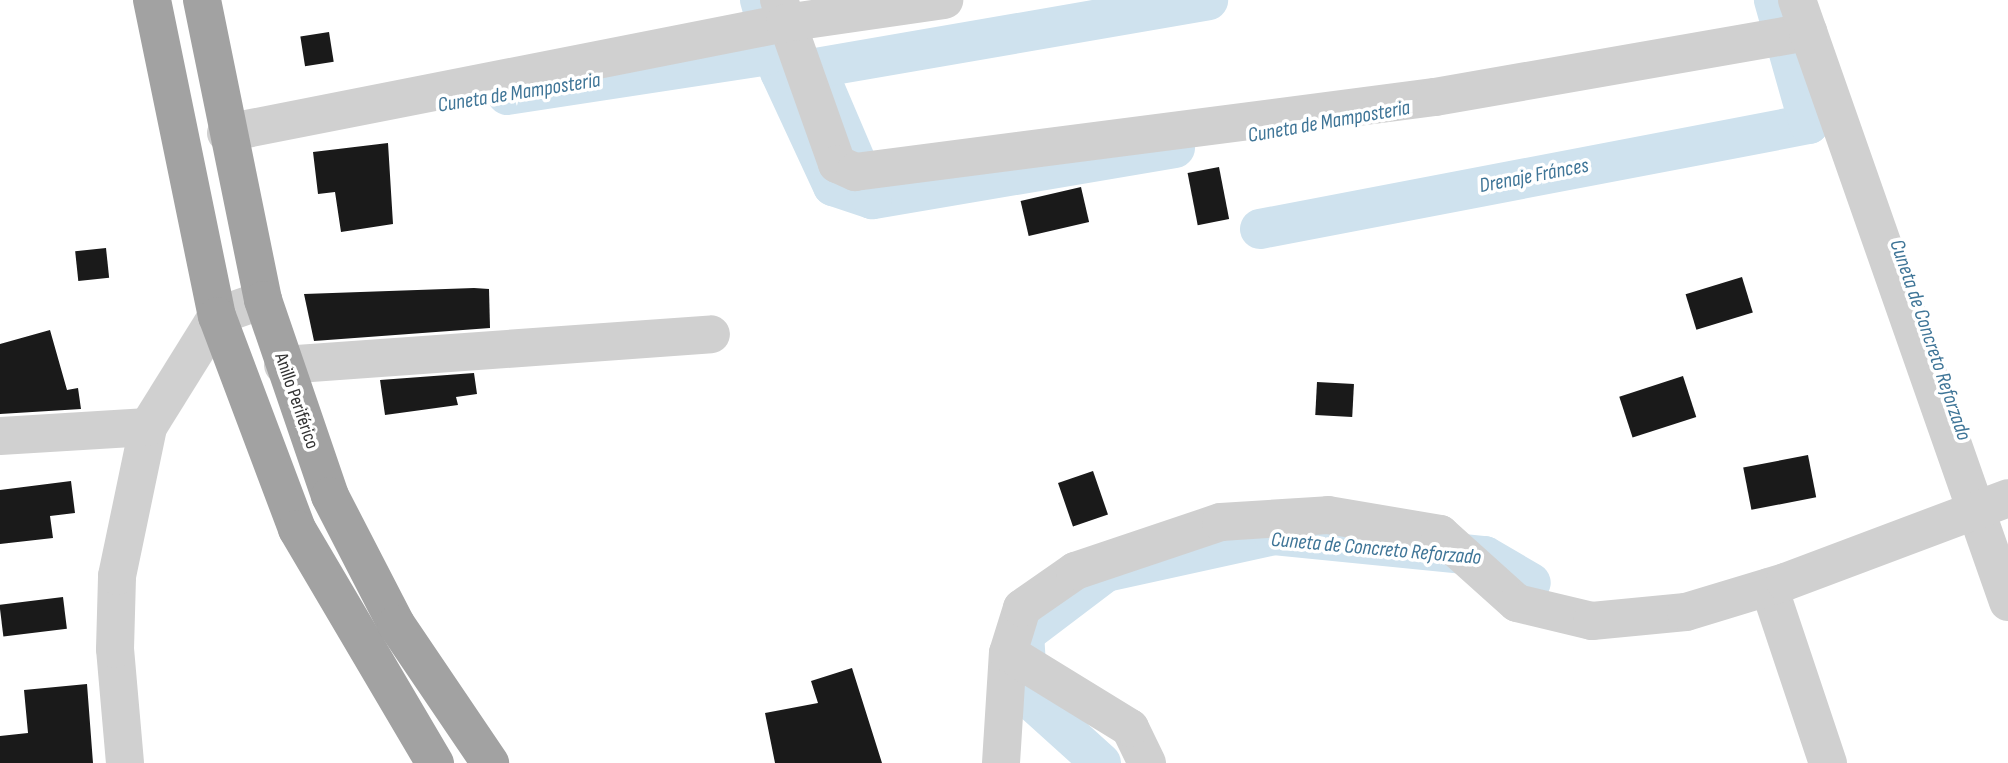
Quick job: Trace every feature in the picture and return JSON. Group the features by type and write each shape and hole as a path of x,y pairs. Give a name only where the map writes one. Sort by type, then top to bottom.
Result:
{"highway":[{"path":"152,0 216,316 298,529 435,763"},
{"name":"Anillo Periférico","path":"202,0 226,133 263,300 283,365 330,496 384,600 490,763"}],"street":[{"path":"226,133 770,20 944,0"},
{"path":"770,20 837,164 864,171 1435,97 1792,27 1992,504 2008,602"},
{"path":"125,763 115,649 117,576 148,427 216,316 263,300"},
{"path":"283,365 711,334"},
{"path":"0,436 148,427"},
{"path":"1001,763 1022,661 1022,608 1075,571 1221,522 1328,516 1440,534 1517,603 1592,621 1686,612 1769,587 1992,504"},
{"path":"1769,587 1828,763"},
{"path":"1022,661 1130,728 1147,763"}],"building":[{"path":"329,32 334,62 305,66 300,37"},
{"path":"388,143 393,224 341,232 335,192 318,194 313,152"},
{"path":"1219,167 1229,219 1198,225 1188,173"},
{"path":"1081,187 1089,222 1029,236 1021,201"},
{"path":"106,248 109,278 78,281 75,251"},
{"path":"1742,277 1753,312 1696,330 1686,294"},
{"path":"489,289 490,328 314,341 304,294"},
{"path":"50,330 67,390 78,388 81,409 0,414 0,344"},
{"path":"474,373 477,394 456,397 458,405 385,415 380,380"},
{"path":"1683,376 1696,417 1633,438 1619,397"},
{"path":"1317,382 1354,384 1352,417 1315,415"},
{"path":"1808,455 1816,497 1751,510 1743,468"},
{"path":"1093,471 1108,514 1073,527 1058,483"},
{"path":"71,481 75,513 50,516 53,538 0,544 0,490"},
{"path":"63,597 67,629 3,637 0,605"},
{"path":"852,668 882,763 775,763 765,713 818,703 811,681"},
{"path":"87,684 93,763 0,763 0,736 28,733 24,690"}],"waterway":[{"name":"Cuneta de Mamposteria","path":"760,0 780,72 833,186 872,199"},
{"name":"Cuneta de Mamposteria","path":"1175,148 872,199 816,68 1208,0"},
{"name":"Drenaje Fránces","path":"1260,229 1809,124 1774,0"},
{"name":"Cuneta de Mamposteria","path":"507,95 767,55"},
{"name":"Cuneta de Concreto Reforzado","path":"1101,763 1028,697 1024,634 1106,572 1274,535 1485,556 1531,583"}]}
